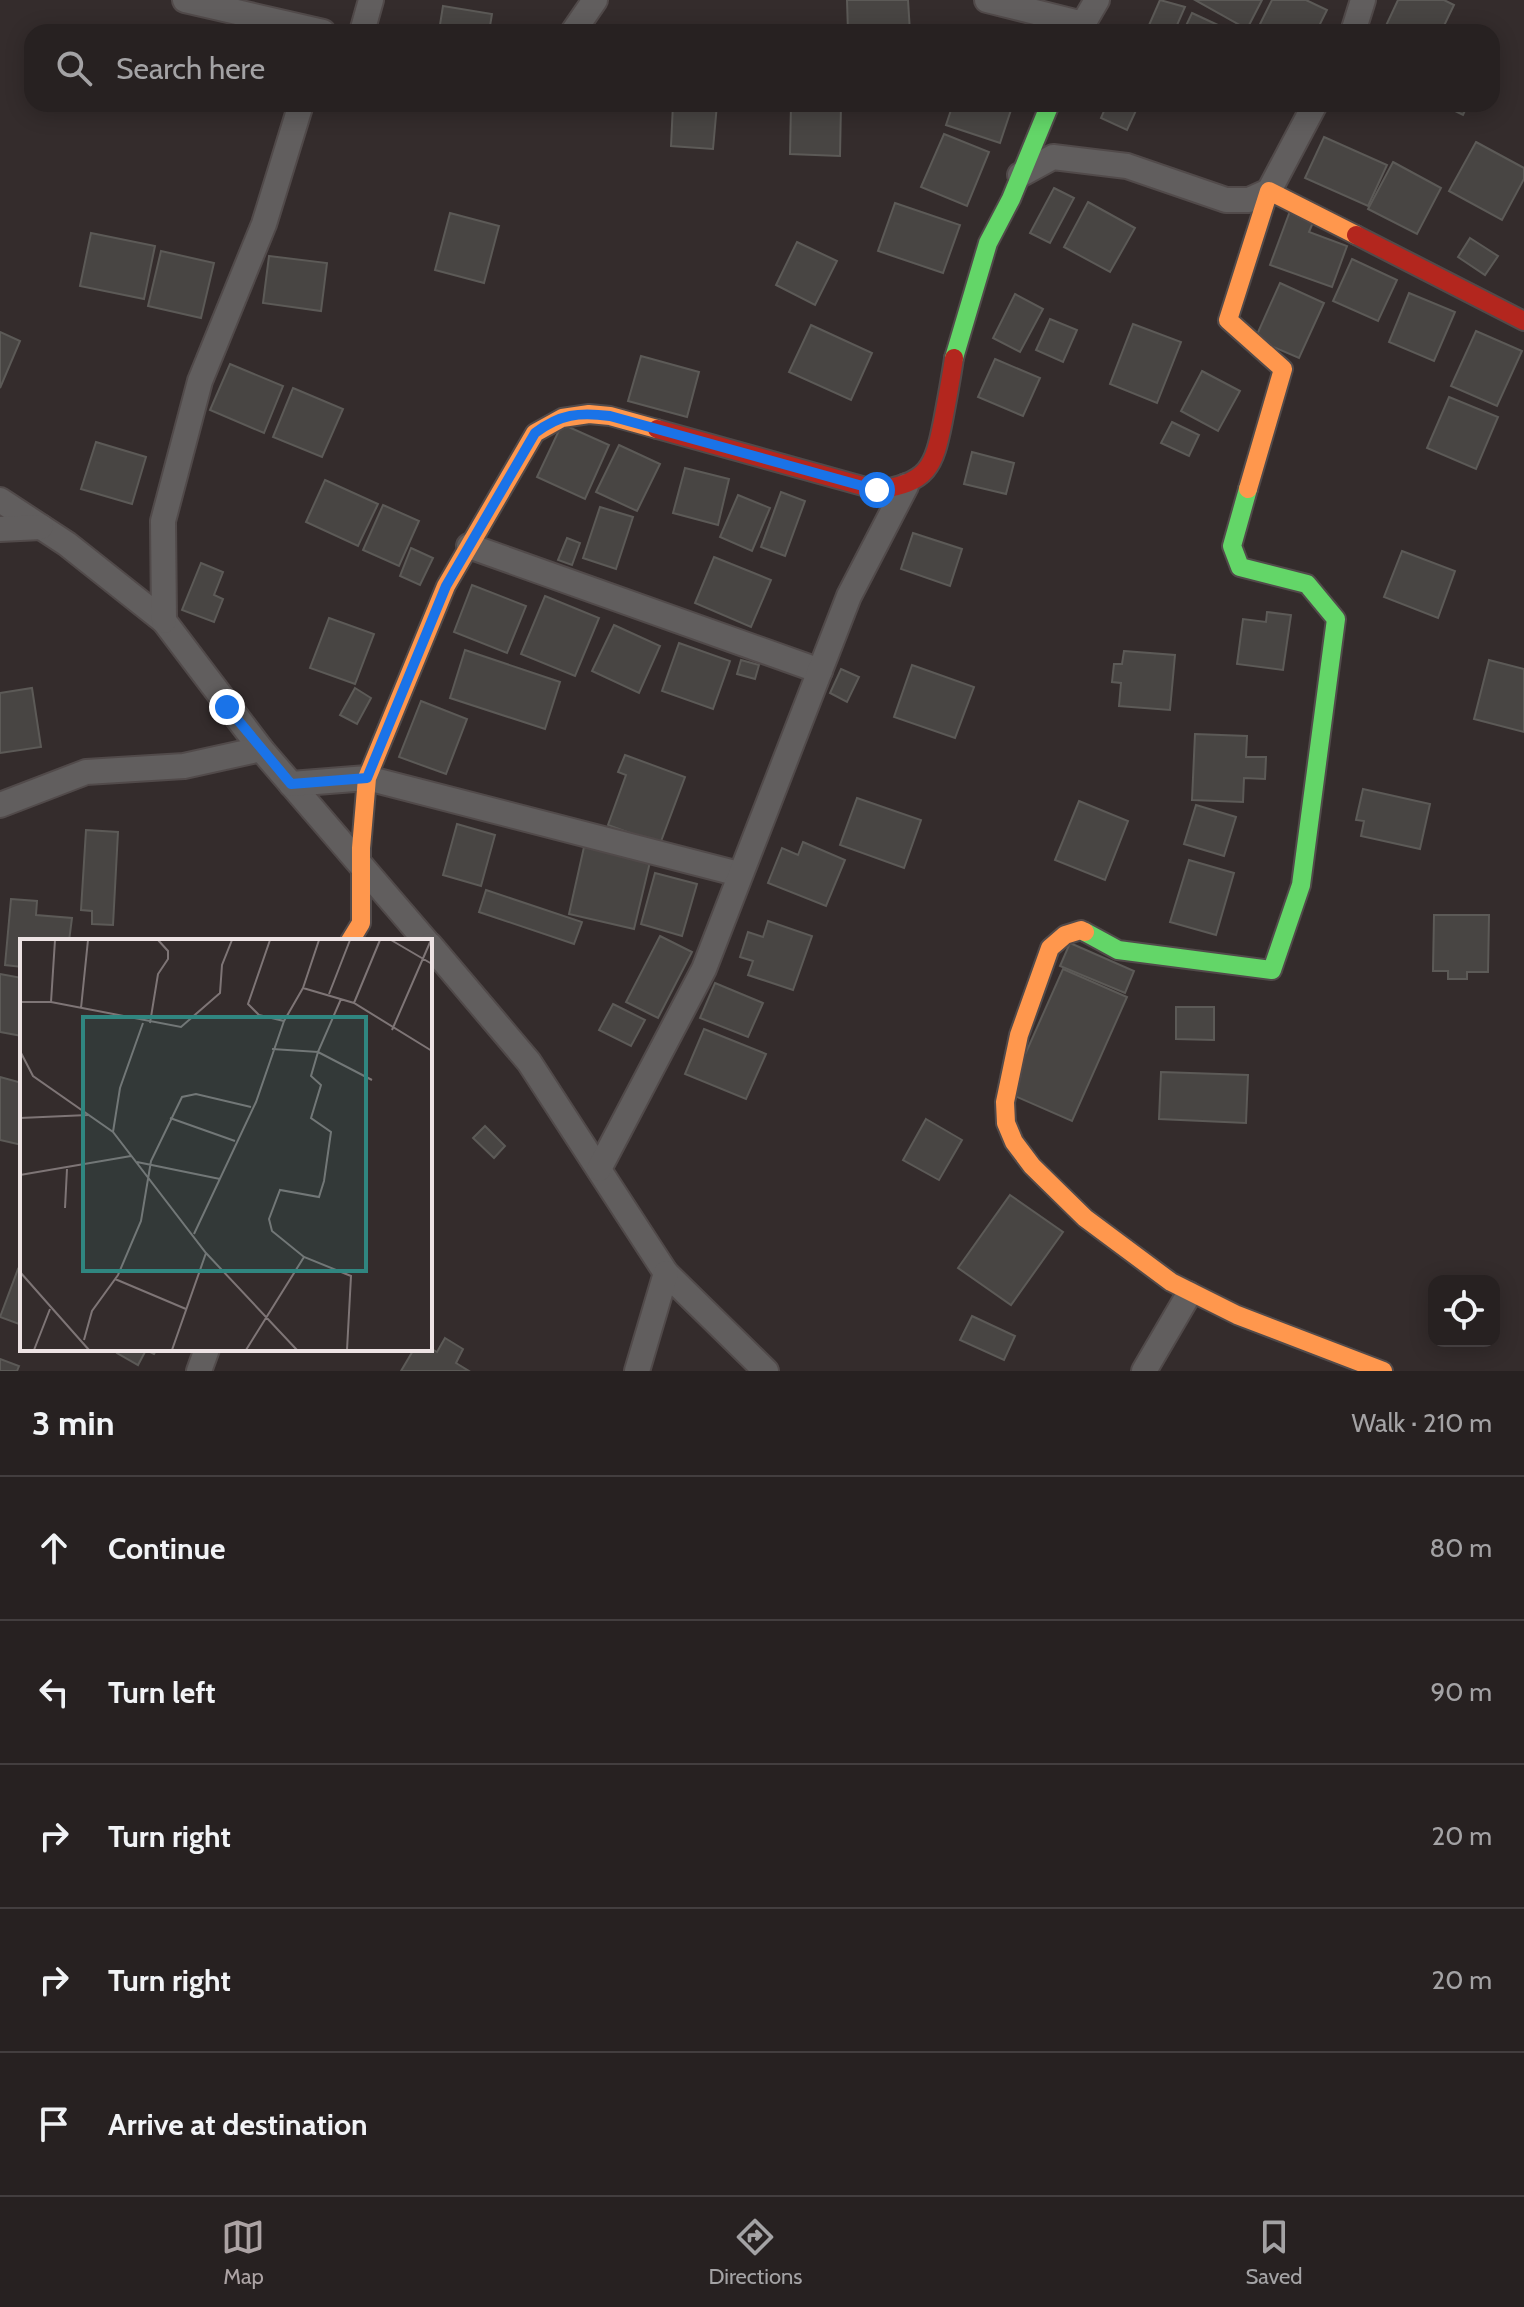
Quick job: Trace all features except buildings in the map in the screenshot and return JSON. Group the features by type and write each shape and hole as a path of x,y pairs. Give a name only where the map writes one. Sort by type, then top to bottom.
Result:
{"street":[{"path":"185,0 288,24"},
{"path":"364,24 371,0"},
{"path":"578,24 595,0"},
{"path":"987,0 1068,24"},
{"path":"1084,24 1097,0"},
{"path":"1356,24 1363,0"},
{"path":"164,621 163,521 185,437 200,381 264,224 299,112"},
{"path":"351,939 361,923 361,864 367,778 446,586 535,433 554,418 580,412 610,416 877,490 906,486 925,475 935,461 955,355 988,243 1047,112"},
{"path":"1311,112 1269,191 1228,320 1283,369 1232,546 1240,567 1307,584 1336,619 1301,885 1272,970 1118,950 1081,930 1065,935 1050,948 1004,1088 1007,1126 1020,1153 1071,1207 1189,1294 1383,1371"},
{"path":"1020,175 1053,157 1127,166 1226,200 1249,200 1269,191"},
{"path":"1269,191 1524,321"},
{"path":"599,1169 704,969 849,596 906,486"},
{"path":"0,500 41,527 164,621 261,749 425,939"},
{"path":"0,529 41,527"},
{"path":"469,546 820,671"},
{"path":"0,805 15,802 86,772 184,766 261,749"},
{"path":"291,784 367,778 739,874"},
{"path":"432,948 529,1062 666,1273 766,1371"},
{"path":"637,1371 666,1273"},
{"path":"1144,1371 1189,1294"},
{"path":"199,1371 206,1351"}],"traffic: fast":[{"path":"954,358 988,243 1011,199 1047,112"},
{"path":"1085,932 1118,950 1272,970 1301,885 1336,619 1307,584 1240,567 1232,546 1248,489"}],"traffic: slow":[{"path":"1248,489 1283,369 1228,320 1269,191 1356,235"},
{"path":"351,939 361,923 361,848 367,778 446,586 535,433 562,418 589,414 610,416 657,429"},
{"path":"1085,932 1081,930 1065,935 1050,948 1019,1035 1005,1102 1006,1123 1014,1142 1032,1166 1085,1218 1171,1282 1237,1315 1383,1371"}],"traffic: jam":[{"path":"1356,235 1524,321"},
{"path":"657,429 877,490 894,487 918,477 932,461 940,437 954,358"}],"route":[{"path":"227,707 291,784 367,778 446,586 535,433 554,418 580,412 610,416 877,490"}]}
